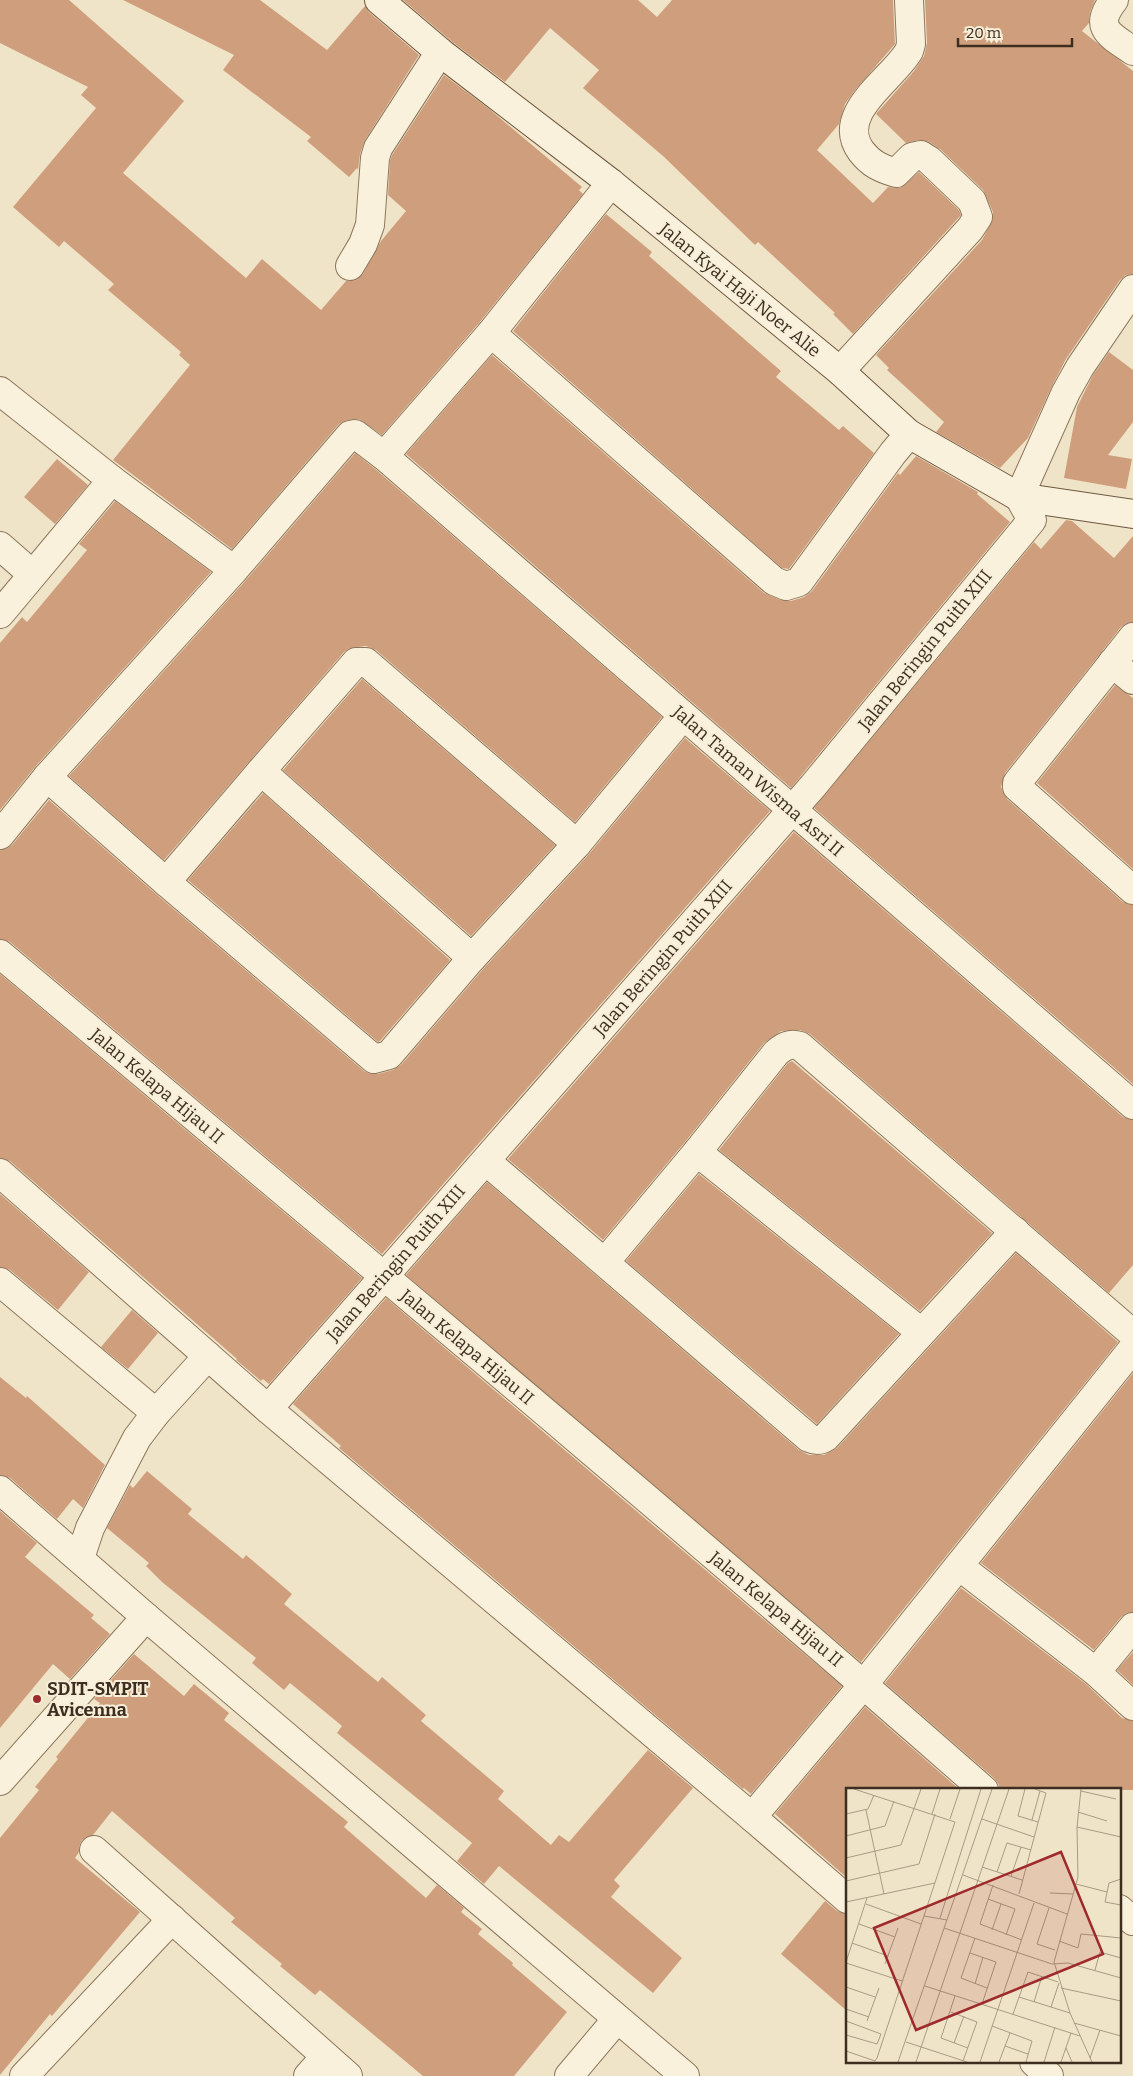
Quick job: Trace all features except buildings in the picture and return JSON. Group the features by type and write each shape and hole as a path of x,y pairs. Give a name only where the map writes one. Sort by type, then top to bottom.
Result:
{"street":[{"name":"Jalan Kyai Haji Noer Alie","path":"378,0 440,52 611,183 840,371 910,434 1019,497 1133,514"},
{"path":"840,371 970,229 978,217 972,201 929,160 921,155 912,158 896,172 887,170 870,162 858,146 854,134 853,126 859,110 905,58 910,48 909,0"},
{"path":"1114,0 1105,12 1104,28 1109,34 1133,51"},
{"path":"350,266 363,244 370,225 375,158 378,148 440,52"},
{"path":"384,456 490,333 611,183"},
{"path":"1019,497 1066,392 1080,367 1133,289"},
{"path":"490,333 774,582 786,586 799,582 893,453 910,434"},
{"path":"0,391 112,480 234,570 47,777 0,835"},
{"name":"Jalan Taman Wisma Asri II","path":"234,570 350,435 355,434 361,437 1133,1105"},
{"path":"0,614 112,480"},
{"name":"Jalan Beringin Puith XIII","path":"268,1409 813,786 1032,520 1019,497"},
{"path":"0,546 32,574"},
{"path":"1133,637 1017,783 1017,787 1133,890"},
{"path":"166,882 356,662 366,662 577,844"},
{"path":"1112,663 1133,680"},
{"path":"47,777 166,882 374,1059 389,1055 472,958 577,844 684,716"},
{"path":"261,771 472,958"},
{"name":"Jalan Kelapa Hijau II","path":"0,954 385,1277 864,1684 982,1788"},
{"path":"604,1262 697,1152 776,1052 794,1044 800,1046 1133,1334"},
{"path":"697,1152 920,1332"},
{"path":"486,1161 809,1438 814,1440 826,1437 920,1332 1015,1231"},
{"path":"0,1173 268,1409 846,1898"},
{"path":"0,1282 148,1424"},
{"path":"752,1817 864,1684 1133,1348"},
{"path":"80,1558 90,1528 148,1424 208,1356"},
{"path":"0,1490 146,1617 685,2076"},
{"path":"958,1566 1096,1672 1133,1706"},
{"path":"0,1781 146,1617"},
{"path":"1096,1672 1133,1627"},
{"path":"94,1850 172,1919 316,2067 348,2076"},
{"path":"1120,1910 1133,1921"},
{"path":"24,2076 172,1919"},
{"path":"570,2076 617,2019"},
{"path":"1036,2064 1049,2076"}],"place":[{"name":"SDIT-SMPIT Avicenna","path":"37,1699"}]}
